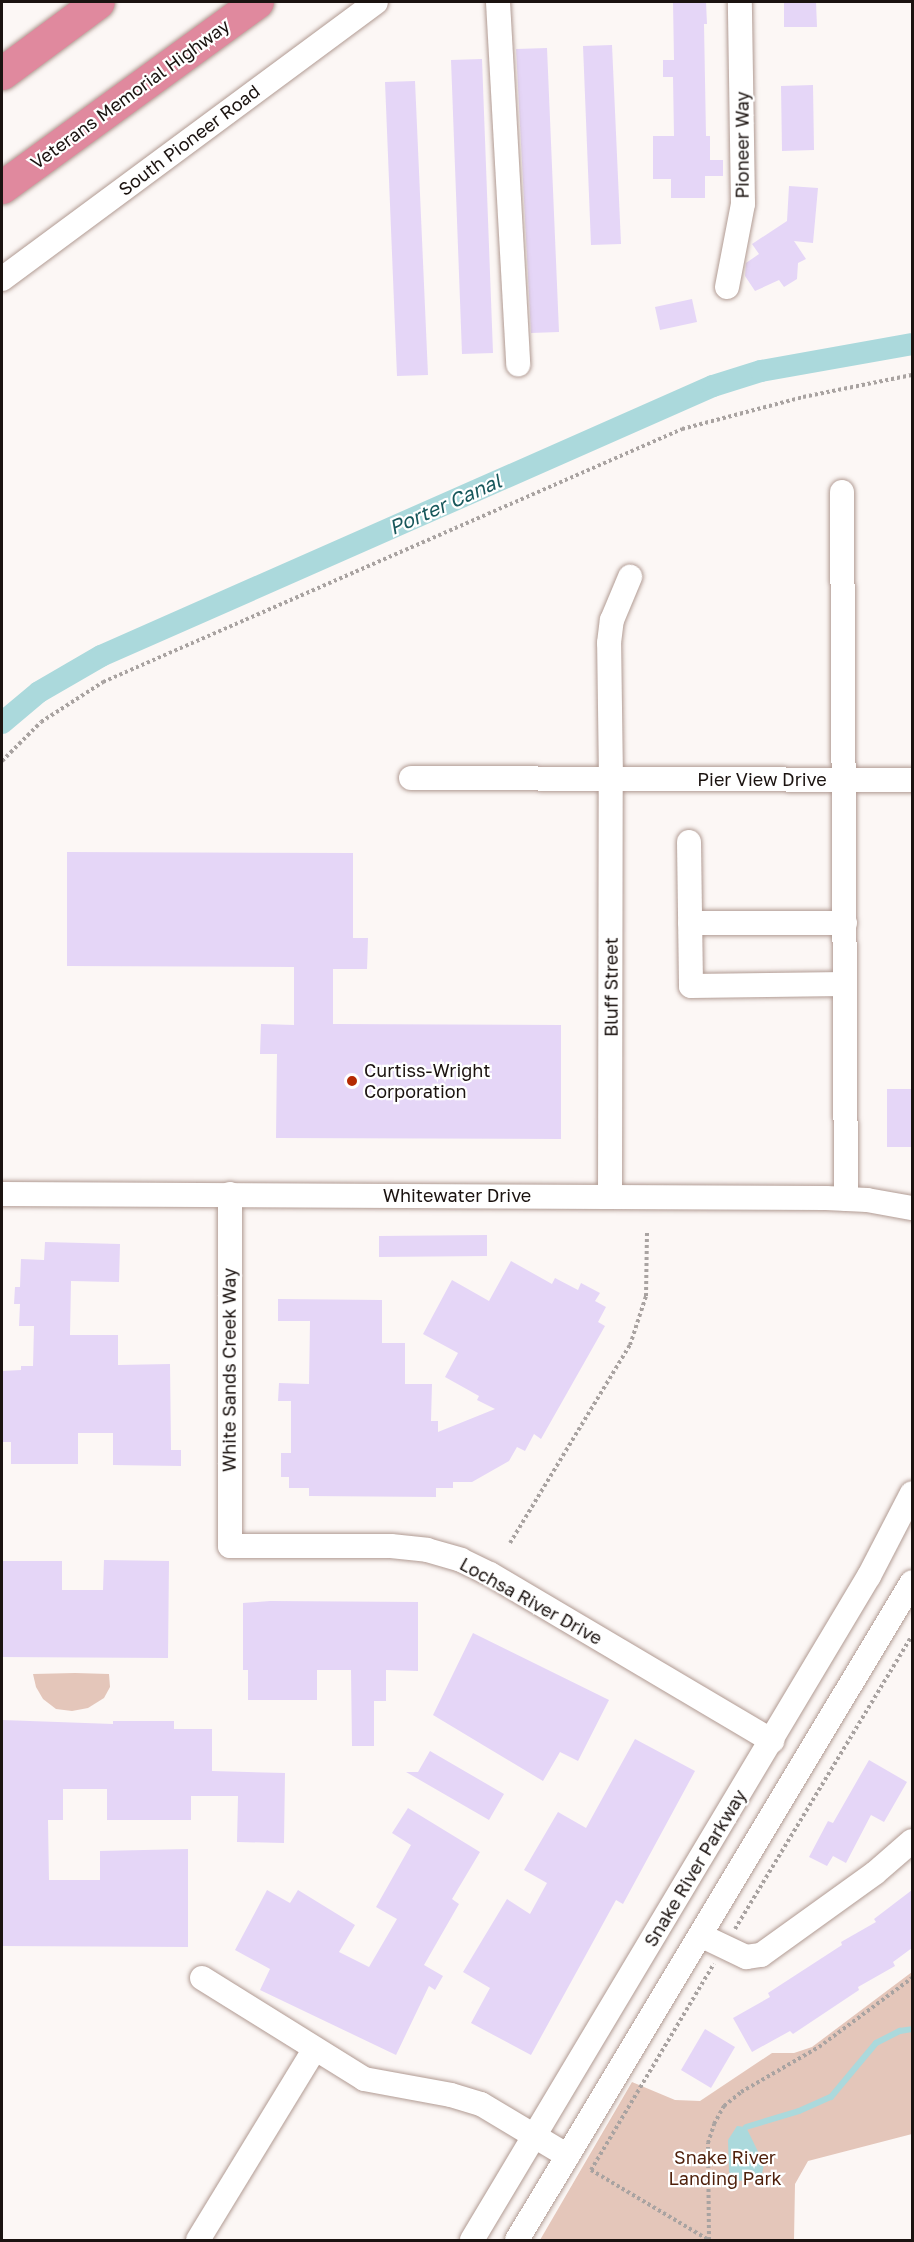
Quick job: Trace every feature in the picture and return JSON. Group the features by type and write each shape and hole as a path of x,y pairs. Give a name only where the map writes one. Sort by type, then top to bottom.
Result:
{"highway":[{"path":"2,73 98,2"},
{"name":"Veterans Memorial Highway","path":"2,187 257,2"}],"street":[{"name":"South Pioneer Road","path":"2,279 376,2"},
{"path":"498,2 518,364"},
{"name":"Pioneer Way","path":"727,287 743,204 740,2"},
{"path":"842,492 846,1199"},
{"name":"Bluff Street","path":"610,1195 609,643 612,620 630,576"},
{"name":"Pier View Drive","path":"411,778 912,780"},
{"path":"689,842 691,987 845,984"},
{"path":"690,923 845,923"},
{"name":"Whitewater Drive","path":"2,1194 610,1195 846,1199 912,1208"},
{"name":"White Sands Creek Way","path":"230,1194 230,1546"},
{"name":"Snake River Parkway","path":"472,2241 772,1741 869,1576 912,1493"},
{"name":"Lochsa River Drive","path":"230,1546 391,1546 427,1550 461,1560 490,1574 772,1741"},
{"path":"517,2241 702,1936 912,1582"},
{"path":"702,1936 746,1957 761,1955 875,1873 912,1841"},
{"path":"202,1978 314,2050 364,2079 451,2095 481,2104 568,2156"},
{"path":"198,2241 314,2050"}],"path":[{"path":"2,761 41,722 103,682 682,429 803,397 912,375"},
{"path":"510,1543 630,1345 646,1296 646,1231"},
{"path":"591,2170 912,1636"},
{"path":"568,2156 709,2241 708,2143 714,2124 724,2106 741,2092 819,2047 912,1978"}],"green space":[{"path":"33,1674 109,1674 110,1687 104,1698 88,1708 72,1711 56,1709 43,1699 36,1687"},
{"name":"Snake River Landing Park","path":"912,1972 912,2134 808,2161 795,2184 794,2240 540,2240 632,2082 675,2100 700,2101 772,2053 794,2053 812,2047"}],"water":[{"path":"737,2126 746,2127 764,2164 762,2174 754,2179 739,2181 729,2172 728,2140"}],"building":[{"path":"673,2 706,2 707,24 704,24 706,136 710,136 710,160 723,160 723,176 705,176 705,198 671,198 671,179 653,179 653,136 674,136 673,77 663,77 663,60 674,60"},
{"path":"784,2 816,2 817,27 784,27"},
{"path":"612,45 621,244 591,245 583,46"},
{"path":"547,48 559,332 531,333 516,49"},
{"path":"482,59 493,353 462,354 451,60"},
{"path":"415,81 428,375 397,376 385,82"},
{"path":"813,85 814,150 782,151 781,86"},
{"path":"789,186 818,188 813,243 794,241 806,259 798,263 797,279 784,287 779,280 755,291 745,276 746,263 759,254 752,244 787,221"},
{"path":"692,299 697,322 660,330 655,307"},
{"path":"67,852 353,853 353,938 368,938 367,969 333,969 333,1024 561,1025 561,1139 276,1138 277,1054 260,1054 261,1024 294,1025 294,967 67,966"},
{"path":"887,1089 912,1089 912,1147 887,1147"},
{"path":"487,1235 487,1256 379,1257 379,1236"},
{"path":"45,1242 120,1244 119,1282 71,1281 70,1335 118,1335 118,1365 170,1364 171,1450 181,1450 181,1466 113,1465 113,1433 78,1433 78,1464 11,1464 11,1442 2,1442 2,1371 21,1370 21,1366 33,1366 34,1326 19,1326 20,1304 14,1304 15,1287 20,1287 21,1259 44,1260"},
{"path":"511,1261 552,1284 555,1278 578,1290 581,1283 600,1293 595,1301 606,1307 598,1322 605,1326 541,1439 534,1434 525,1451 517,1447 509,1461 472,1482 453,1482 453,1488 436,1488 436,1497 309,1496 309,1488 289,1488 289,1477 281,1477 281,1453 291,1453 291,1401 278,1401 279,1383 309,1384 310,1321 278,1321 278,1299 382,1300 382,1343 405,1343 405,1384 432,1384 431,1421 438,1421 438,1432 495,1409 477,1400 479,1396 445,1377 458,1353 423,1334 452,1280 489,1301"},
{"path":"104,1560 169,1561 168,1658 2,1657 2,1561 62,1561 62,1590 103,1590"},
{"path":"270,1601 418,1602 418,1671 386,1670 386,1701 374,1701 374,1746 352,1746 351,1670 317,1670 317,1700 248,1700 248,1670 243,1670 243,1603"},
{"path":"473,1633 609,1700 578,1761 560,1752 543,1781 433,1715"},
{"path":"2,1720 113,1724 113,1721 174,1721 174,1729 212,1729 212,1771 285,1773 284,1843 237,1842 238,1796 191,1796 191,1820 107,1820 107,1789 63,1789 63,1820 48,1820 49,1880 100,1880 100,1851 188,1849 188,1947 2,1946"},
{"path":"635,1739 695,1771 623,1904 616,1900 531,2055 471,2023 490,1988 463,1972 507,1899 530,1914 547,1883 524,1870 558,1812 586,1828"},
{"path":"430,1751 504,1794 489,1820 406,1772 418,1772"},
{"path":"869,1760 907,1782 884,1822 871,1815 846,1863 833,1856 827,1866 809,1857 828,1821 833,1823"},
{"path":"408,1808 480,1852 452,1899 459,1904 424,1965 443,1976 435,1990 429,1986 396,2055 260,1990 270,1969 235,1950 267,1890 290,1903 298,1890 355,1925 339,1952 369,1967 397,1919 376,1907 411,1845 392,1833"},
{"path":"912,1890 912,1948 893,1962 895,1966 858,1987 859,1990 793,2034 790,2031 752,2052 733,2018 770,1997 768,1993 842,1945 841,1942 876,1922 874,1919"},
{"path":"705,2029 735,2047 711,2088 681,2070"}],"waterway":[{"name":"Porter Canal","path":"2,723 39,692 101,656 713,386 761,371 912,344"},
{"path":"746,2127 799,2111 831,2097 876,2043 900,2031 912,2029"}],"place":[{"name":"Curtiss-Wright Corporation","path":"352,1081"}]}
